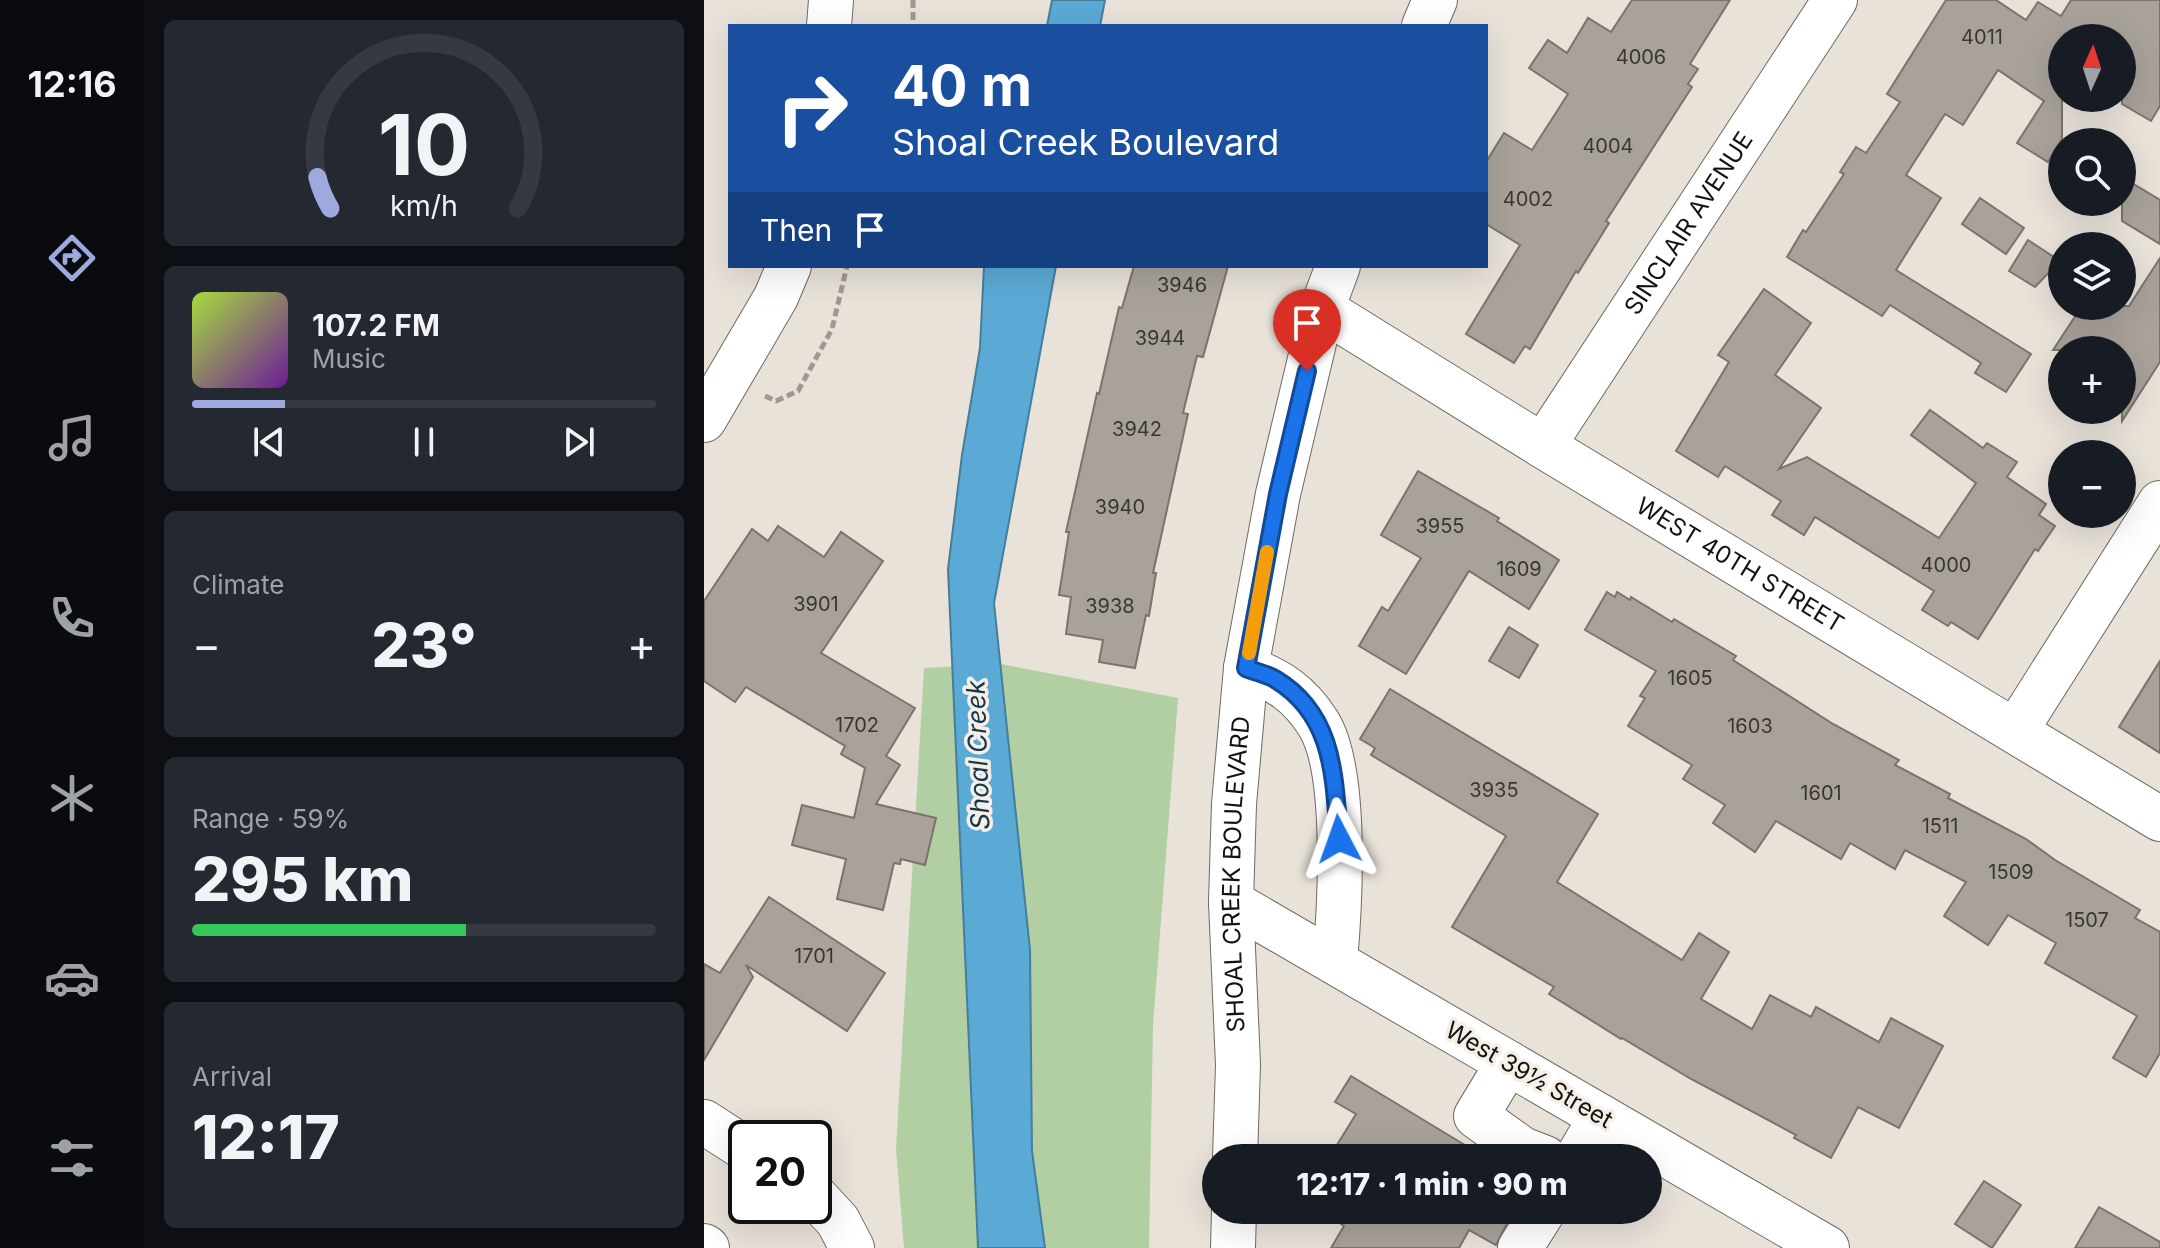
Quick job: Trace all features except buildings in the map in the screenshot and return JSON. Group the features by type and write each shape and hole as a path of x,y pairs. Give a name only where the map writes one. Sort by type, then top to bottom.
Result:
{"street":[{"path":"829,24 831,0"},
{"path":"1425,24 1435,0"},
{"name":"SINCLAIR AVENUE","path":"1543,446 1835,0"},
{"path":"704,420 776,297 788,268"},
{"name":"SHOAL CREEK BOULEVARD","path":"1235,1144 1238,1065 1231,902 1234,804 1246,668 1278,494 1322,309 1337,268"},
{"name":"WEST 40TH STREET","path":"1322,309 2160,819"},
{"path":"2016,730 2160,503"},
{"path":"1246,668 1275,679 1303,702 1321,726 1325,739 1333,767 1340,865 1341,892 1335,961"},
{"name":"West 39½ Street","path":"1231,902 1827,1248"},
{"path":"1508,1063 1476,1116 1515,1144"},
{"path":"1585,1144 1601,1117"},
{"path":"704,1122 728,1137"},
{"path":"832,1214 852,1248"},
{"path":"1233,1248 1234,1224"},
{"path":"1520,1248 1535,1224"}],"path":[{"path":"913,0 913,24"},
{"path":"728,378 776,401 798,391 832,329 847,268"}],"green space":[{"path":"1001,664 1178,698 1153,1025 1149,1248 904,1248 896,1149 924,668"}],"water":[{"path":"1052,0 1105,0 1100,24 1047,24"},
{"name":"Shoal Creek","path":"984,268 1056,268 994,603 1030,950 1032,1151 1045,1248 978,1248 948,569 962,455 980,348"}],"slow traffic":[{"path":"1249,653 1267,552"}],"route":[{"path":"1307,371 1278,494 1246,668 1275,679 1303,702 1321,726 1333,767 1339,839"}]}
